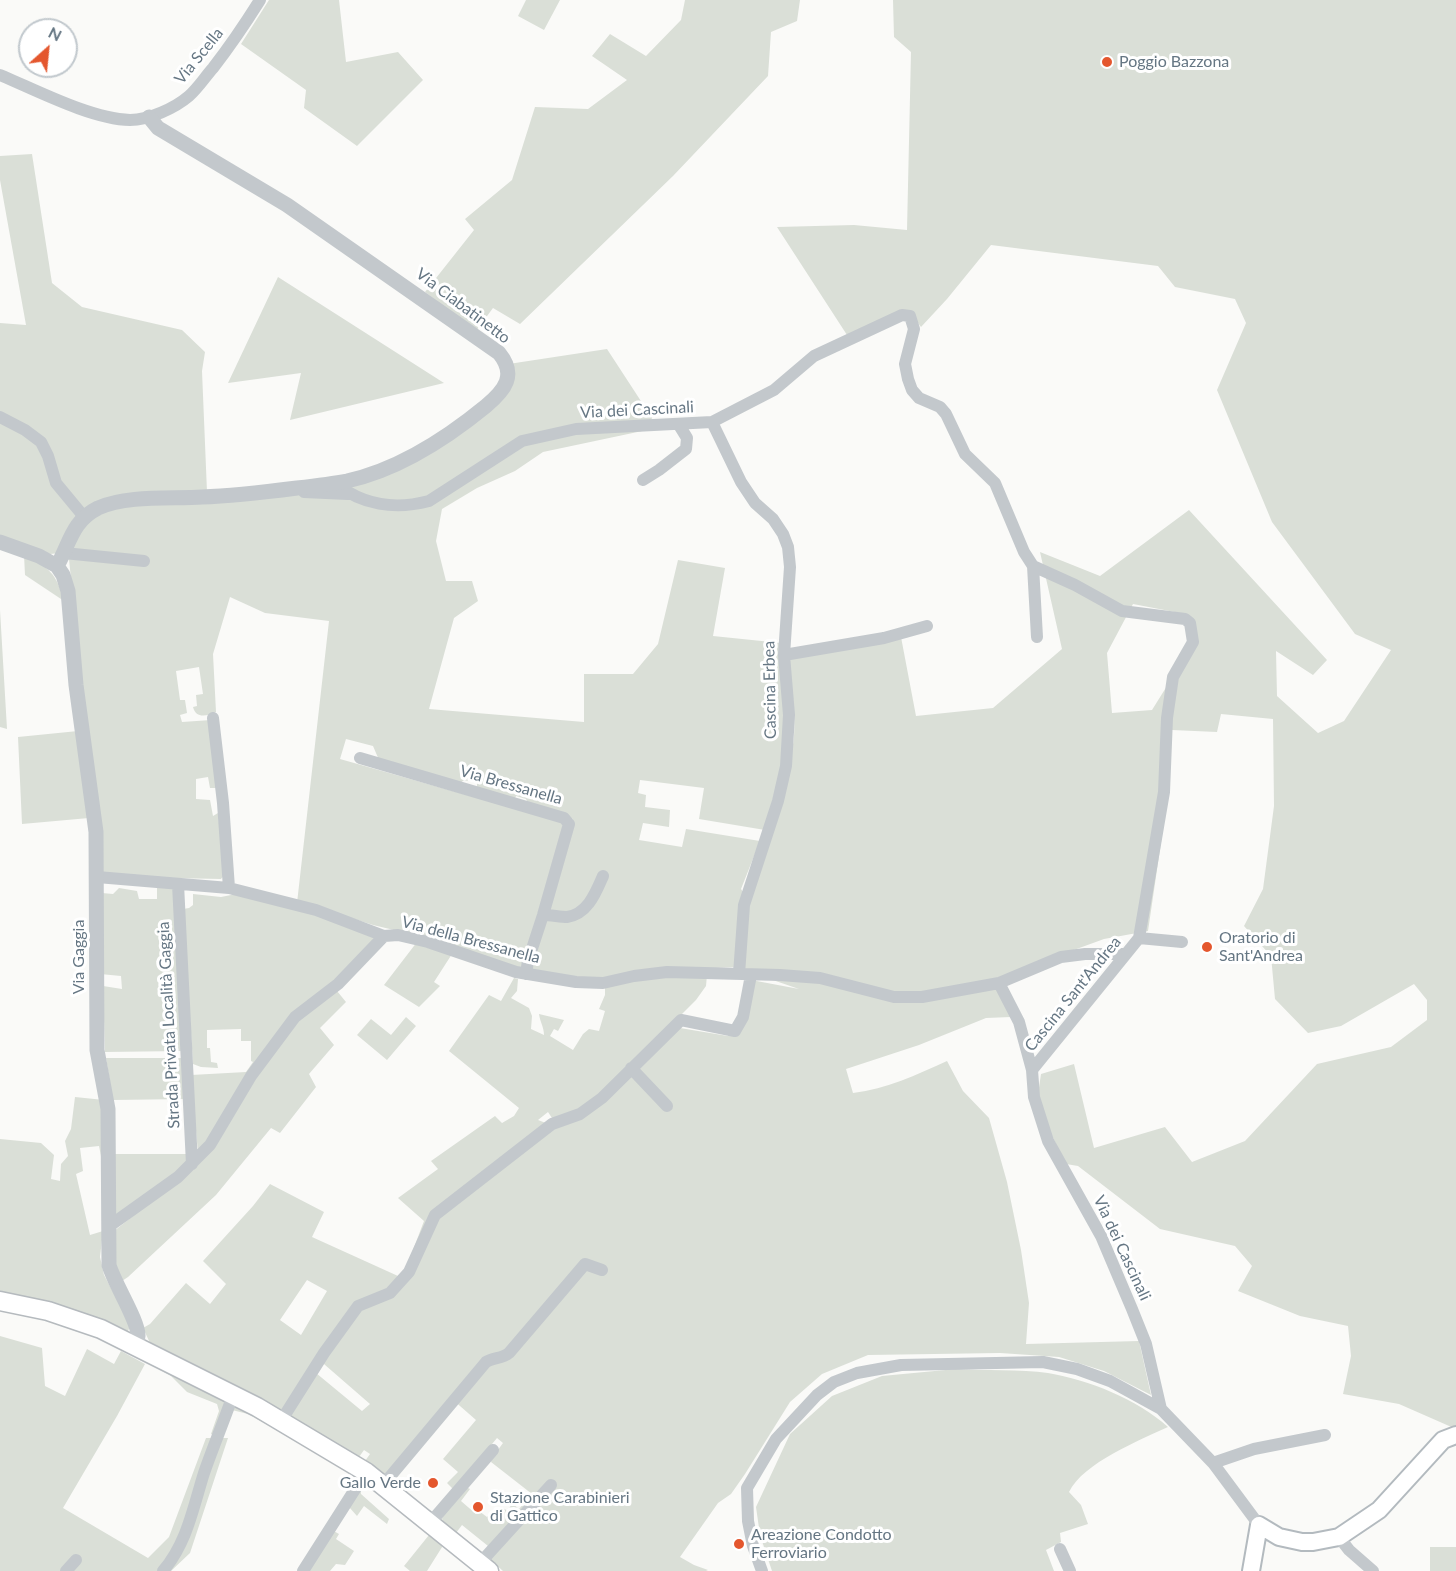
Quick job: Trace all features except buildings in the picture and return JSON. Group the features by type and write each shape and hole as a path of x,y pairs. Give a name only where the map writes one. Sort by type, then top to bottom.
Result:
{"main road":[{"path":"0,1301 73,1319 135,1345 281,1420 366,1472 485,1567"},
{"path":"1251,1571 1258,1525 1280,1537 1302,1542 1339,1537 1379,1510 1443,1440 1456,1435"}],"street":[{"name":"Via Scella","path":"149,117 178,104 189,96 230,46 260,0"},
{"path":"0,75 108,117 131,120 149,117"},
{"name":"Via Ciabatinetto","path":"85,518 98,508 136,500 269,491 335,483 373,473 433,443 478,412 497,397 505,386 508,370 499,353 390,275 334,240 287,205 158,129 149,117"},
{"name":"Via dei Cascinali","path":"269,491 348,494 378,505 412,506 429,501 522,441 576,429 712,422 774,390 814,356 902,315 910,316 914,329 905,364 912,390 919,398 940,407 946,414 965,454 995,483 1024,552 1033,566"},
{"path":"0,417 25,430 41,442 56,483 85,518 71,533 61,560"},
{"name":"Cascina Erbea","path":"631,1068 681,1020 735,1031 743,1017 744,905 778,801 786,766 789,715 784,655 790,580 788,547 778,525 741,482 712,422"},
{"path":"644,480 686,449 687,438 679,425"},
{"name":"Via dei Cascinali","path":"335,483 348,494"},
{"path":"0,542 39,556 61,560 144,561"},
{"name":"Via Gaggia","path":"61,560 68,591 76,685 96,832 98,1050 108,1108 109,1265 112,1278 136,1326 138,1336 135,1345"},
{"path":"1033,566 1037,637"},
{"name":"Cascina Sant'Andrea","path":"1032,1071 1139,938 1164,792 1167,718 1173,677 1193,642 1190,623 1179,618 1122,611 1075,585 1033,566"},
{"path":"784,655 884,638 927,626"},
{"path":"213,718 223,803 229,888"},
{"name":"Via Bressanella","path":"360,758 564,818 568,824 526,974"},
{"path":"543,915 568,917 581,911 595,897 603,876"},
{"path":"97,877 229,888 315,910 384,936"},
{"name":"Strada Privata Località Gaggia","path":"178,884 192,1164"},
{"name":"Via della Bressanella","path":"108,1227 144,1204 192,1164 210,1145 251,1076 295,1017 338,984 384,936 398,935 428,942 526,974 603,983 667,972 820,978 894,998 922,997 999,983 1061,957 1085,954 1126,954"},
{"name":"Cascina Sant'Andrea","path":"1139,938 1182,942"},
{"path":"999,983 1019,1022 1032,1071"},
{"path":"281,1420 324,1353 358,1306 390,1293 409,1272 435,1215 552,1124 580,1114 602,1098 631,1068 667,1106"},
{"name":"Via dei Cascinali","path":"1032,1071 1034,1096 1048,1141 1101,1236 1125,1290 1146,1344 1161,1409"},
{"path":"383,1485 486,1362 491,1358 504,1357 509,1353 585,1264 605,1273"},
{"path":"762,1571 753,1546 748,1521 747,1488 776,1439 817,1395 843,1378 857,1373 901,1365 1043,1362 1077,1369 1110,1382 1161,1409 1213,1463 1258,1525"},
{"path":"163,1571 184,1538 233,1395"},
{"path":"1213,1463 1254,1449 1325,1435"},
{"path":"430,1523 493,1450"},
{"path":"303,1571 366,1472"},
{"path":"485,1567 550,1485"},
{"path":"1339,1537 1348,1549 1373,1571"},
{"path":"1060,1549 1070,1571"},
{"path":"66,1571 76,1560"}],"shaded area":[{"path":"269,0 339,0 346,62 398,52 423,80 357,146 304,108 306,90 241,44"},
{"path":"526,0 560,0 544,30 518,16"},
{"path":"685,0 800,0 797,21 771,32 768,76 673,176 520,324 493,308 476,331 425,292 474,230 465,219 512,180 535,107 588,109 627,80 592,56 610,34 646,56 681,20"},
{"path":"893,0 1456,0 1456,1429 1399,1404 1343,1394 1351,1356 1348,1326 1300,1316 1238,1291 1252,1266 1235,1246 1160,1229 1078,1166 1066,1164 1049,1130 1038,1094 1041,1074 1074,1064 1094,1148 1165,1127 1192,1162 1245,1141 1317,1064 1391,1047 1427,1020 1427,1000 1414,984 1341,1026 1308,1033 1275,999 1271,956 1244,926 1263,889 1274,806 1273,719 1221,714 1217,732 1172,730 1169,788 1148,931 1104,939 997,978 1011,1017 986,1018 919,1045 846,1069 853,1093 890,1085 947,1061 963,1091 989,1118 1007,1182 1029,1303 1026,1344 1139,1341 1151,1395 1104,1371 1059,1357 1000,1353 868,1355 822,1374 790,1402 731,1494 718,1503 680,1557 708,1570 503,1571 484,1554 488,1546 462,1525 456,1533 445,1525 442,1519 443,1514 466,1487 470,1489 461,1501 476,1514 479,1511 492,1518 501,1507 508,1511 512,1503 519,1509 532,1494 491,1462 503,1443 497,1438 454,1490 447,1483 458,1472 443,1459 476,1420 452,1399 385,1478 365,1461 370,1454 364,1450 359,1457 290,1418 316,1373 362,1411 370,1404 317,1358 281,1412 163,1352 150,1343 143,1328 150,1324 186,1283 210,1304 226,1284 203,1261 270,1184 324,1212 312,1237 398,1276 405,1271 424,1221 398,1198 438,1169 431,1161 495,1116 502,1123 514,1116 519,1108 449,1051 489,995 501,1001 514,978 518,979 517,991 511,998 529,1008 532,1016 531,1029 544,1035 539,1014 564,1020 558,1031 554,1029 550,1036 573,1050 589,1029 599,1031 605,1011 599,1009 605,995 605,985 650,975 707,975 706,986 696,1000 600,1096 579,1111 554,1121 548,1112 538,1120 551,1125 582,1115 603,1099 636,1066 680,1028 728,1036 740,1014 746,979 799,989 735,967 664,968 608,978 568,977 535,972 531,966 532,957 545,921 551,918 553,912 548,905 573,819 529,806 526,799 516,796 514,801 477,791 477,783 464,780 458,785 379,760 373,746 346,739 340,759 565,823 521,970 436,940 297,903 329,621 265,613 230,597 213,654 216,712 199,715 194,711 193,707 197,706 196,695 203,694 199,667 176,671 180,700 185,700 187,713 180,715 182,722 211,720 218,788 210,788 208,777 196,779 196,799 210,800 213,816 218,813 224,875 221,879 171,878 101,872 101,836 69,559 74,539 82,527 98,513 135,503 179,500 180,493 114,501 96,506 85,515 57,482 53,465 42,441 26,429 0,416 0,323 26,325 0,180 0,156 32,154 52,283 82,307 182,330 205,352 202,371 207,492 348,477 372,469 427,442 497,390 505,377 502,365 607,349 652,418 647,430 543,452 515,471 477,488 442,509 436,541 446,581 472,581 478,601 454,618 429,709 584,722 584,674 633,674 658,644 678,560 725,568 713,636 781,643 786,720 784,755 765,830 699,819 704,788 640,780 638,793 646,795 645,807 670,810 669,827 643,823 639,840 682,847 686,829 760,841 741,889 743,892 754,887 778,812 792,755 793,697 788,658 901,637 916,716 993,708 1062,649 1040,552 1100,576 1189,510 1327,660 1313,675 1276,651 1277,696 1318,733 1344,721 1391,650 1355,634 1272,522 1217,390 1246,323 1235,299 1175,287 1158,266 991,245 921,327 910,312 847,335 777,227 854,225 907,230 911,52 894,37","holes":["1133,604 1185,614 1194,624 1195,641 1152,710 1112,713 1107,653","307,1280 327,1291 301,1335 280,1320"]},
{"path":"278,277 444,383 290,420 301,373 228,383"},
{"path":"0,419 40,443 81,517 61,553 50,554 0,538"},
{"path":"24,555 51,572 64,601 25,575"},
{"path":"0,610 7,729 0,727"},
{"path":"78,731 89,818 22,824 18,737"},
{"path":"157,887 176,888 183,1051 105,1052 103,986 122,989 121,976 100,974 102,893 113,894 119,888 137,891 139,899 157,899"},
{"path":"193,894 221,897 236,894 314,913 377,935 338,980 318,993 198,1153 191,1075 246,1072 253,1062 251,1061 251,1041 241,1041 241,1029 207,1030 207,1048 210,1048 211,1062 217,1063 218,1068 193,1064 183,909 193,905"},
{"path":"417,942 452,954 434,982 440,986 419,1007 384,985"},
{"path":"337,991 346,1002 320,1028 334,1045 309,1074 316,1087 280,1133 271,1128 216,1195 119,1283 114,1271 114,1231 191,1170 300,1017"},
{"path":"406,1017 416,1026 387,1060 357,1035 371,1019 391,1035"},
{"path":"106,1058 183,1058 186,1099 113,1100"},
{"path":"75,1097 104,1100 105,1176 99,1146 80,1148 83,1171 76,1174 90,1235 103,1231 100,1257 104,1275 131,1325 127,1333 65,1308 0,1293 0,1139 41,1143 54,1155 51,1179 60,1181 61,1164 68,1156 65,1141 71,1129"},
{"path":"114,1154 187,1154 188,1158 182,1169 116,1215 113,1213"},
{"path":"0,1336 42,1348 45,1386 65,1396 87,1349 114,1364 121,1351 145,1364 63,1508 148,1558 169,1537 206,1438 228,1438 190,1553 171,1571 0,1571"},
{"path":"146,1359 284,1429 275,1429 248,1414 232,1410 215,1436 211,1434 219,1411 217,1404 187,1392 171,1376 146,1362"},
{"path":"956,1369 1037,1372 1080,1380 1127,1399 1168,1427 1099,1462 1076,1481 1069,1492 1081,1505 1088,1524 1060,1533 1061,1542 1046,1550 1054,1571 772,1571 760,1535 756,1507 790,1434 832,1396 882,1376"},
{"path":"360,1487 361,1494 389,1519 387,1524 364,1506 357,1516 349,1507"},
{"path":"332,1530 339,1534 336,1539 354,1551 345,1565 336,1564 330,1571 308,1571"},
{"path":"429,1535 433,1535 444,1544 427,1571 410,1571 404,1566"},
{"path":"1430,1547 1456,1547 1456,1571 1430,1571"}],"place":[{"name":"Poggio Bazzona","path":"1107,62"},
{"name":"Oratorio di Sant'Andrea","path":"1207,947"},
{"name":"Gallo Verde","path":"433,1483"},
{"name":"Stazione Carabinieri di Gattico","path":"478,1507"},
{"name":"Areazione Condotto Ferroviario","path":"739,1544"}]}
